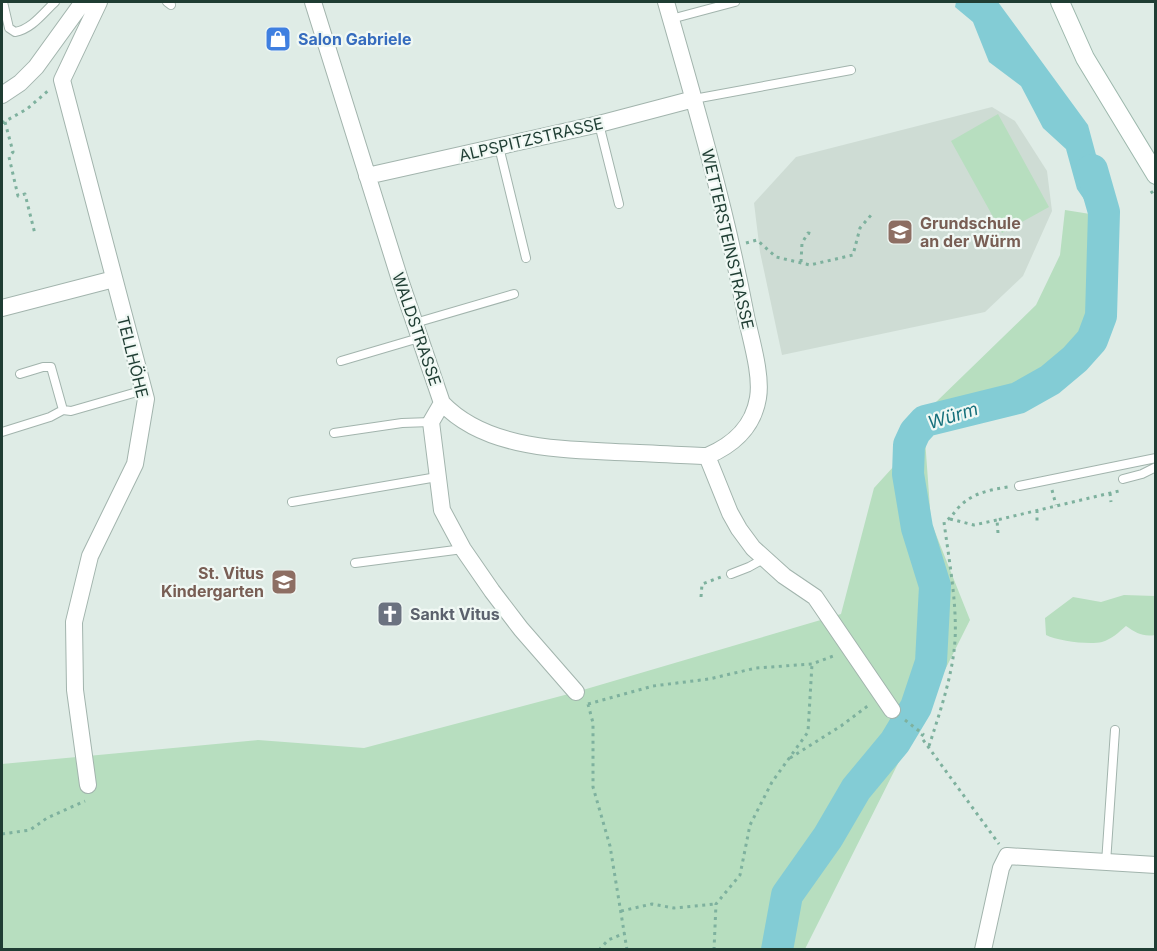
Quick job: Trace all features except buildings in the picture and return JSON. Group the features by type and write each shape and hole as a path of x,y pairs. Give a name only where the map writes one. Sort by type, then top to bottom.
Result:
{"main road":[{"path":"1060,2 1085,58 1153,165"}],"street":[{"path":"2,95 20,83 36,67 83,2"},
{"path":"62,80 99,2"},
{"name":"WALDSTRASSE","path":"313,2 442,403 431,422"},
{"name":"WETTERSTEINSTRASSE","path":"666,2 733,246 759,395 749,425 738,438 723,450 707,456"},
{"name":"TELLHÖHE","path":"62,80 146,399 135,464 90,556 74,622 75,690 88,785"},
{"name":"ALPSPITZSTRASSE","path":"368,176 599,124 694,99"},
{"path":"2,308 114,279"},
{"path":"442,403 466,422 508,440 564,449 707,456 730,513 753,548 784,576 815,597 895,712"},
{"path":"431,422 442,510 463,549 521,628 582,698"},
{"path":"983,950 1001,868 1007,856 1155,865"}],"lane":[{"path":"3,2 9,28 15,32 31,25 55,2"},
{"path":"671,20 735,2"},
{"path":"694,99 851,70"},
{"path":"599,124 619,204"},
{"path":"499,147 526,258"},
{"path":"341,361 514,294"},
{"path":"20,374 51,367 63,410"},
{"path":"2,432 50,417 63,410 71,411 144,390"},
{"path":"334,433 402,423 431,422"},
{"path":"1019,486 1155,458"},
{"path":"1123,479 1142,474 1155,467"},
{"path":"292,502 437,477"},
{"path":"355,564 463,549"},
{"path":"732,574 765,558"},
{"path":"1106,863 1114,730"}],"path":[{"path":"35,234 25,194 18,196 9,157 13,152 3,122 27,109 62,80"},
{"path":"733,246 757,240 776,257 810,265 853,255 860,228 872,214"},
{"path":"801,262 802,243 808,233 812,234"},
{"path":"929,746 954,650 954,613 944,522 950,519 971,496 994,489 1019,486"},
{"path":"950,519 974,525 1128,488"},
{"path":"1110,493 1111,502"},
{"path":"1054,496 1056,505"},
{"path":"1036,510 1037,521"},
{"path":"997,520 998,533"},
{"path":"701,597 702,584 732,574"},
{"path":"627,950 610,846 593,787 593,723 582,698 653,686 709,680 756,668 812,664 828,659"},
{"path":"714,950 716,904 740,875 750,825 772,782 808,732 812,664"},
{"path":"895,712 923,734 921,737 1007,856"},
{"path":"789,759 853,717"},
{"path":"2,834 30,830 47,818 84,802 91,796 88,785"},
{"path":"621,911 652,904 674,908 716,904"},
{"path":"599,950 609,940 625,933"}],"shaded area":[{"name":"Grundschule an der Würm","path":"992,107 1015,121 1047,171 1052,211 1023,276 985,312 782,355 760,252 754,203 796,157"}],"green space":[{"path":"998,114 1049,207 1002,233 951,141"},
{"path":"1065,210 1109,217 1113,314 1107,341 1090,363 1032,405 948,425 925,439 931,522 970,620 805,949 2,950 2,764 258,740 364,748 576,692 841,614 874,488 894,466 897,436 914,415 934,404 1036,305 1060,255"},
{"path":"1124,595 1155,596 1155,635 1140,634 1126,626 1109,639 1096,643 1066,641 1046,635 1045,618 1073,597 1101,602"}],"water":[{"path":"956,2 998,2 1088,125 1099,166 1104,212 1090,208 1077,189 1066,149 1043,128 1021,86 989,62 973,22 955,7"}],"waterway":[{"name":"Würm","path":"777,950 787,895 828,837 856,789 895,742 916,707 931,662 935,586 917,528 908,474 909,445 915,432 925,421 1018,398 1050,380 1075,359 1092,340 1101,316 1104,212 1092,170"}],"place":[{"name":"Salon Gabriele","path":"278,39"},
{"name":"Grundschule an der Würm","path":"900,232"},
{"name":"St. Vitus Kindergarten","path":"284,582"},
{"name":"Sankt Vitus","path":"390,614"}]}
